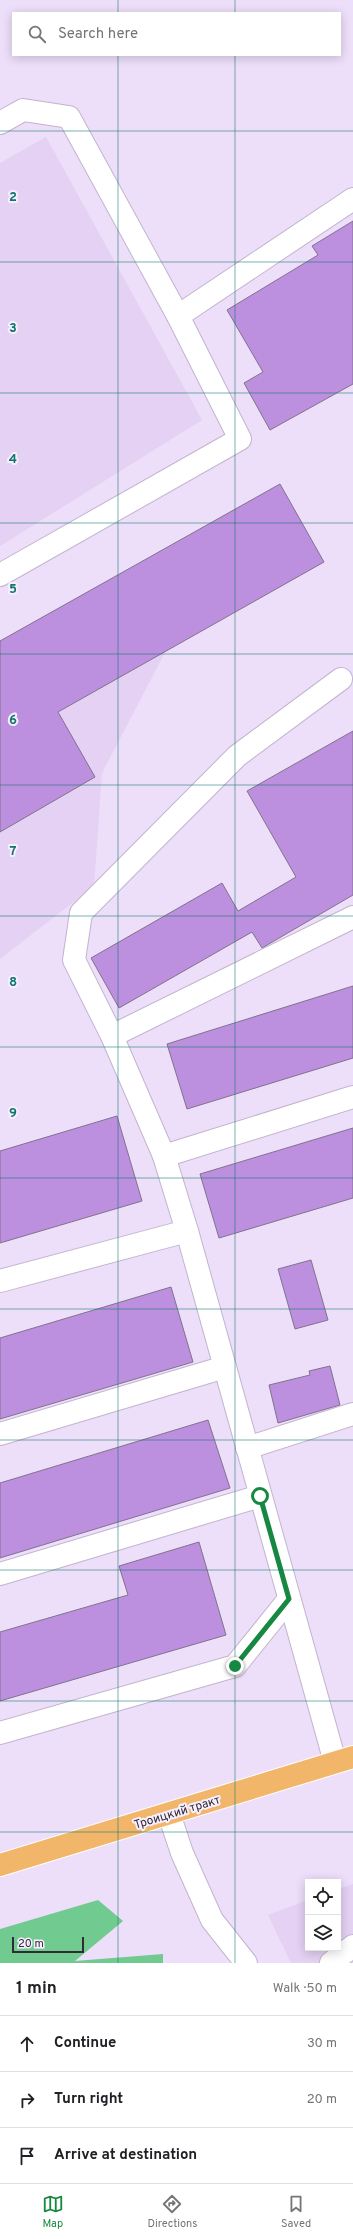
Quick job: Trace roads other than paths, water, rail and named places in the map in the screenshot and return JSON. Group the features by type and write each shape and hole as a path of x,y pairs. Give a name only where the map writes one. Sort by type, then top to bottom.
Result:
{"main road":[{"name":"Троицкий тракт","path":"0,1865 344,1760"}],"street":[{"path":"0,123 23,110 69,117 178,316 240,439 0,575"},
{"path":"178,316 353,199"},
{"path":"341,679 237,756 81,913 74,960 112,1036 164,1156 187,1231 289,1599 344,1760"},
{"path":"112,1036 353,917"},
{"path":"164,1156 353,1097"},
{"path":"0,1281 187,1231"},
{"path":"0,1434 225,1367"},
{"path":"247,1448 353,1414"},
{"path":"0,1574 260,1496"},
{"path":"0,1732 235,1666 289,1599"},
{"path":"169,1814 182,1853 212,1920 246,1963"},
{"path":"331,1963 353,1946"}]}
